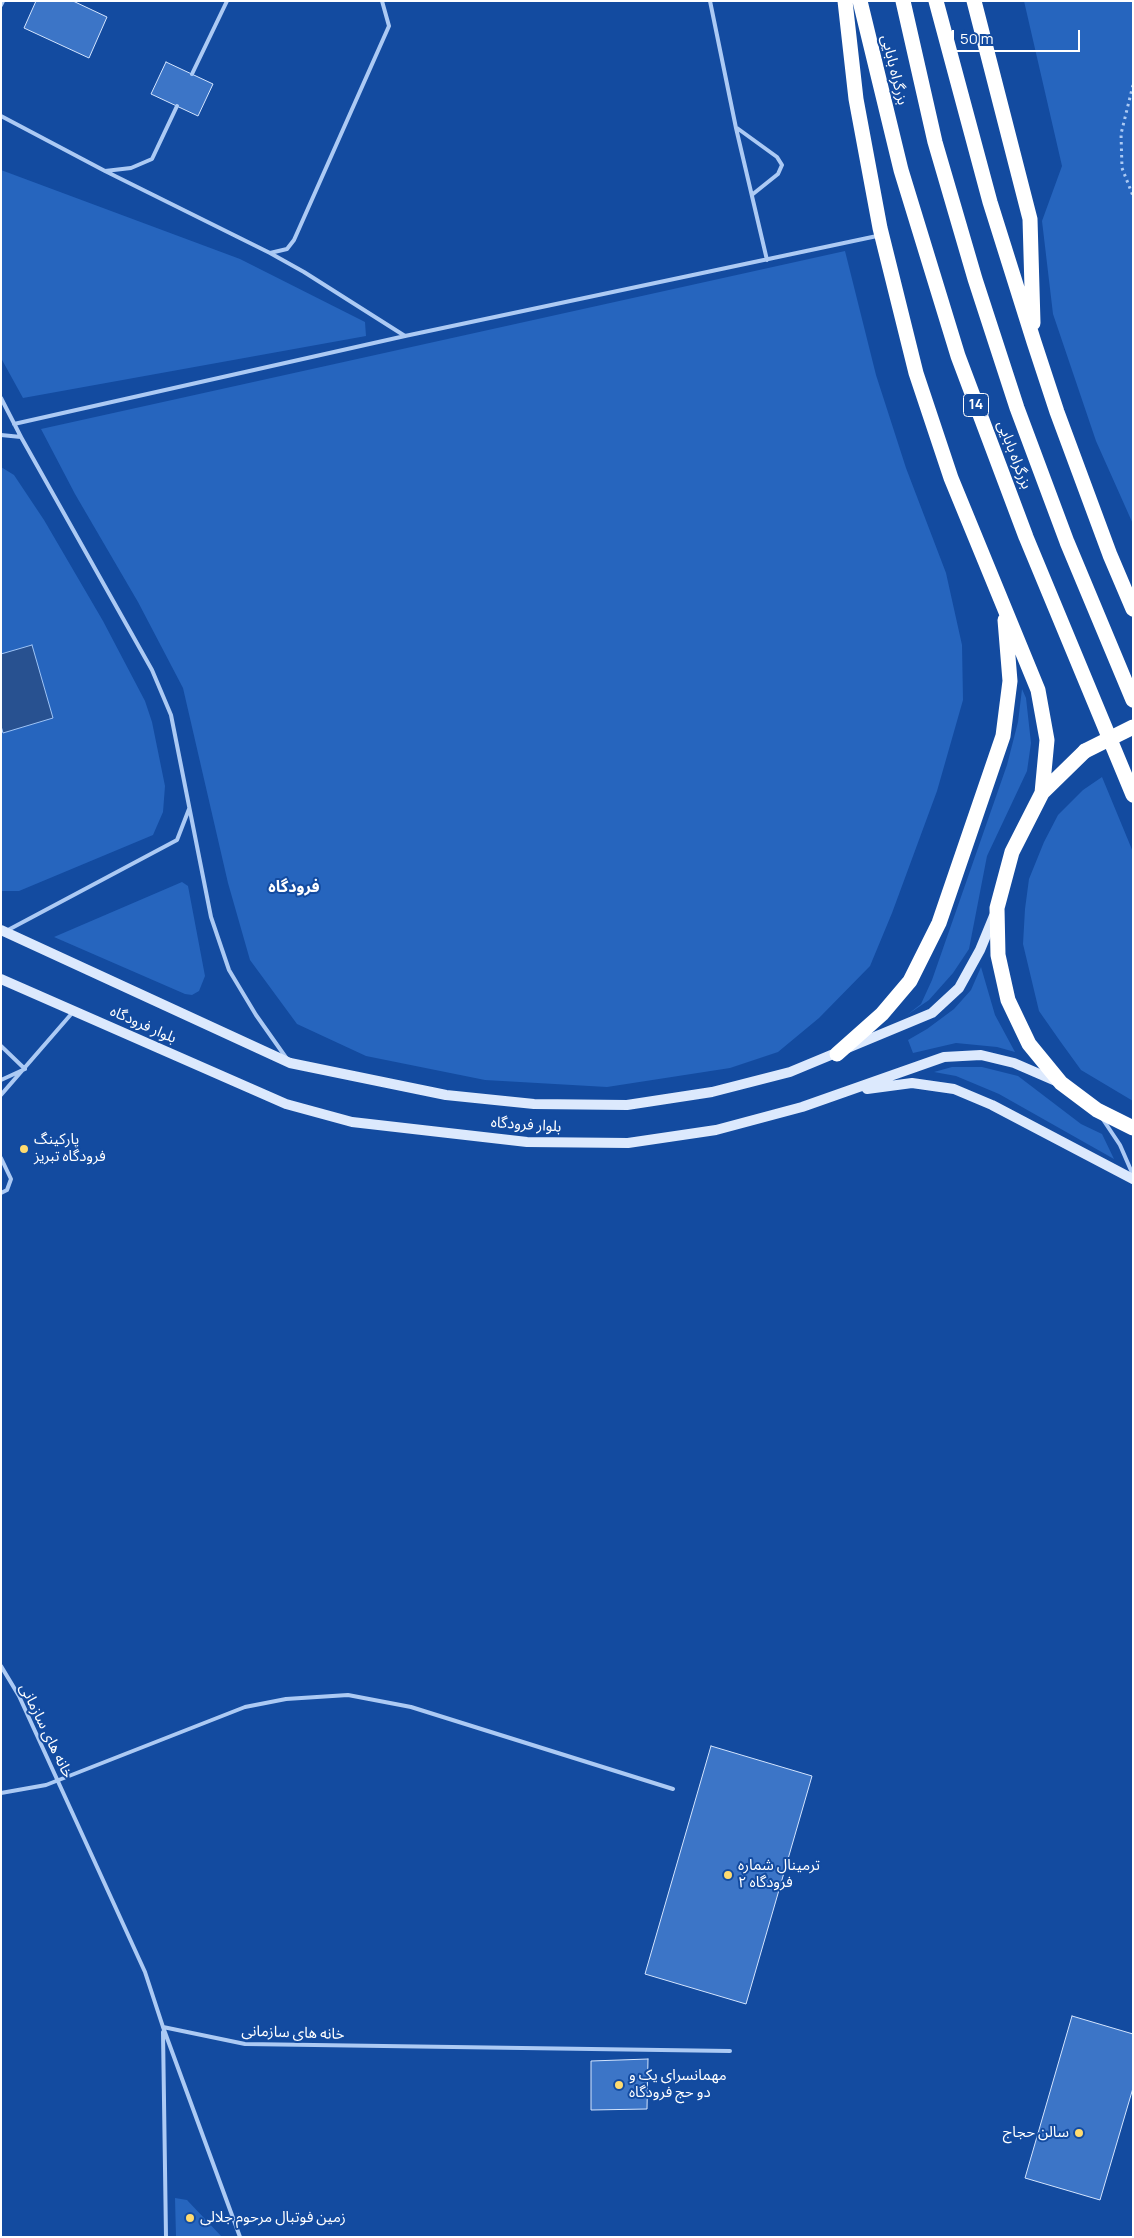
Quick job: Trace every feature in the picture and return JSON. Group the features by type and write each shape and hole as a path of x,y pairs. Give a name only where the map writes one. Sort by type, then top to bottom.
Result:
{"highway":[{"path":"845,1 856,99 882,235 922,390 951,478 1038,690 1047,740 1042,793"},
{"name":"بزرگراه بابایی","path":"860,1 900,170 958,356 1026,538 1133,795"},
{"name":"بزرگراه بابایی","path":"903,1 936,142 978,288 1017,408 1064,533 1133,700"},
{"path":"936,1 990,202 1034,342 1057,412 1110,555 1133,609"},
{"path":"974,1 1030,219 1034,342"},
{"path":"1110,555 1133,579"},
{"path":"837,1054 882,1014 910,981 939,923 1003,736 1010,681 1003,606"},
{"path":"1133,727 1085,751 1042,793 1012,852 998,908 998,955 1008,1000 1029,1044 1061,1083 1097,1110 1133,1128"}],"street":[{"name":"بلوار فرودگاه","path":"4,931 290,1062 446,1095 534,1104 627,1105 712,1092 790,1072 932,1013 959,988 980,950 998,908"},
{"name":"بلوار فرودگاه","path":"1,978 286,1104 352,1122 527,1142 628,1144 716,1130 802,1107 944,1057 981,1055 1014,1063 1061,1083"},
{"path":"846,1092 912,1083 954,1089 992,1104 1133,1180"}],"lane":[{"path":"1,5 3,1"},
{"path":"192,74 227,1"},
{"path":"270,253 287,248 294,240 370,71 389,26 382,1"},
{"path":"710,1 736,128 767,260"},
{"path":"105,172 131,168 152,159 177,106"},
{"path":"1,116 105,172 270,253 304,272 405,336"},
{"path":"736,128 777,158 782,165 778,174 753,194"},
{"path":"14,424 405,336 882,235"},
{"path":"1,398 152,670 171,715 211,916 229,970 256,1015 290,1062"},
{"path":"1,435 21,437"},
{"path":"4,931 177,840 189,809"},
{"path":"1,1096 75,1011"},
{"path":"1,1046 25,1069"},
{"path":"1,1080 25,1069"},
{"path":"1097,1110 1120,1145 1133,1175"},
{"path":"1,1158 11,1179 11,1185 1,1193"},
{"name":"خانه های سازمانی","path":"1,1666 19,1696 146,1972 163,2027 245,2044 730,2051"},
{"path":"1,1793 58,1780 245,1707 286,1700 348,1695 411,1707 673,1789"},
{"path":"163,2027 166,2237"},
{"path":"163,2027 240,2237"}],"path":[{"path":"1133,85 1121,134 1122,168 1133,196"}],"shaded area":[{"path":"1024,1 1133,1 1133,524 1096,441 1053,314 1042,221 1062,166"},
{"path":"1,170 240,259 365,322 366,336 23,398 1,358"},
{"path":"845,251 876,375 906,468 946,573 962,645 963,700 937,791 892,913 870,966 819,1018 778,1052 730,1068 607,1087 485,1080 366,1056 297,1024 250,960 228,883 183,688 138,602 75,494 41,429"},
{"path":"1,467 14,475 44,520 103,621 145,701 152,722 165,786 163,812 153,835 19,891 1,891"},
{"path":"32,645 53,718 3,733 1,726 1,654"},
{"path":"1022,689 1026,698 1031,743 1027,771 987,856 969,949 953,973 929,1000 907,1015 921,1004 932,980 1007,765 1018,722"},
{"path":"1102,777 1133,852 1133,1101 1081,1070 1060,1041 1039,1011 1023,944 1029,879 1044,842 1058,815 1083,790"},
{"path":"182,882 188,886 205,976 199,991 192,995 185,994 54,937"},
{"path":"981,967 995,1015 1015,1052 997,1047 956,1043 913,1053 908,1040 954,1009 971,990"},
{"path":"952,1067 982,1067 1018,1076 1081,1124 1102,1134 1114,1159 999,1094 956,1076 934,1072"},
{"name":"زمین فوتبال مرحوم جلالی","path":"175,2198 187,2200 222,2237 176,2237"}],"building":[{"path":"36,1 73,1 107,17 89,58 24,28"},
{"path":"166,62 213,84 198,116 151,94"},
{"name":"ترمينال شماره ۲ فرودگاه","path":"711,1746 812,1776 746,2004 645,1974"},
{"name":"سالن حجاج","path":"1072,2016 1133,2034 1133,2088 1100,2200 1025,2178"},
{"name":"مهمانسرای یک و دو حج فرودگاه","path":"648,2059 647,2109 591,2110 591,2061"}],"place":[{"name":"پارکینگ فرودگاه تبریز","path":"24,1149"},
{"name":"ترمينال شماره ۲ فرودگاه","path":"728,1875"},
{"name":"مهمانسرای یک و دو حج فرودگاه","path":"619,2085"},
{"name":"سالن حجاج","path":"1079,2133"},
{"name":"زمین فوتبال مرحوم جلالی","path":"190,2218"}],"district":[{"name":"فرودگاه","path":"294,888"}]}
